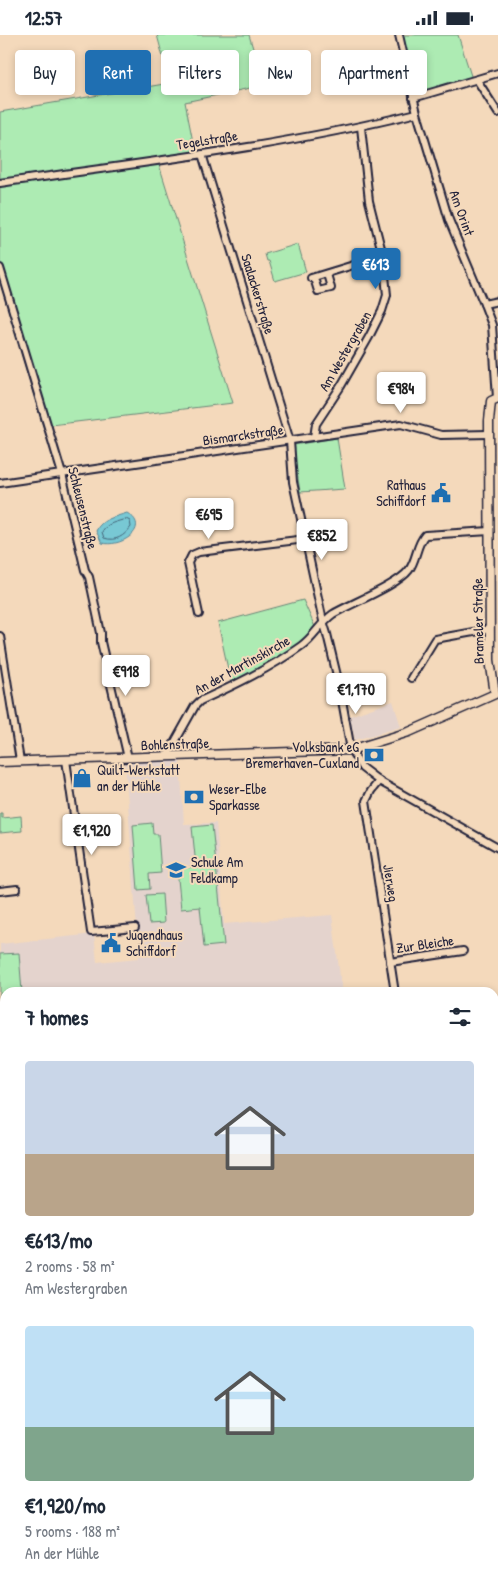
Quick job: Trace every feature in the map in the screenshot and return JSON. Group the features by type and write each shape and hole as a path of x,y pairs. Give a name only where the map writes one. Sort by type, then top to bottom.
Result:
{"street":[{"name":"Am Orint","path":"399,35 417,113 450,220 492,325 498,398"},
{"path":"413,98 498,73"},
{"path":"477,80 498,113"},
{"name":"Tegelstraße","path":"0,183 202,154 361,127 417,113"},
{"name":"Am Westergraben","path":"314,437 316,424 351,369 382,311 387,295 383,256 369,201 361,127"},
{"name":"Saalackerstraße","path":"202,154 290,441 293,482 352,750"},
{"path":"327,274 331,288 318,291 312,278 383,256"},
{"name":"Schleusenstraße","path":"0,268 62,473 85,570 89,577 101,633 101,642 128,758"},
{"path":"484,303 498,301"},
{"name":"Brameler Straße","path":"352,750 409,732 497,696 490,660 489,434 490,405 494,399 498,398"},
{"name":"Bismarckstraße","path":"0,483 400,424 442,435 489,434"},
{"name":"An der Martinskirche","path":"167,757 200,701 267,669 303,645 323,621 398,580 409,570 419,542 425,535 490,531"},
{"path":"199,614 188,563 192,555 199,552 306,539"},
{"path":"411,679 434,639 490,629"},
{"path":"0,635 20,761"},
{"path":"352,750 362,768 379,781 498,848"},
{"name":"Bohlenstraße","path":"0,762 352,750"},
{"path":"66,760 91,932 134,928"},
{"name":"Jierweg","path":"379,781 366,801 394,987"},
{"path":"0,891 17,889"},
{"name":"Zur Bleiche","path":"390,961 463,951"}],"shaded area":[{"path":"393,701 401,727 355,740 350,716"},
{"name":"Schule Am Feldkamp","path":"180,760 184,824 216,823 224,924 332,915 341,987 0,987 0,944 94,934 97,962 139,958 125,762"}],"green space":[{"path":"157,35 249,35 254,50 249,50 249,88 239,90 239,50 161,50"},
{"path":"397,35 458,35 472,79 427,93 427,50 401,50"},
{"path":"161,85 161,95 218,95 185,102 195,152 157,158 233,403 43,426 0,282 0,112 100,95 151,95 151,86"},
{"path":"298,244 306,272 275,281 265,254"},
{"path":"337,438 345,489 300,492 293,445"},
{"path":"303,600 315,627 297,645 265,666 231,683 218,623"},
{"path":"0,813 2,813 2,818 21,816 22,831 0,833"},
{"path":"152,823 153,834 158,834 161,873 149,874 150,889 138,890 133,825"},
{"path":"212,825 224,945 204,947 200,907 181,909 177,869 196,866 192,827"},
{"path":"162,894 164,923 149,924 146,895"},
{"path":"19,953 22,987 0,987 0,954"}],"water":[{"path":"127,513 134,519 136,524 135,530 131,535 118,542 102,543 96,531 98,527 109,519"}],"place":[{"name":"Rathaus Schiffdorf","path":"441,493"},
{"name":"Volksbank eG Bremerhaven-Cuxland","path":"374,755"},
{"name":"Quilt-Werkstatt an der Mühle","path":"82,778"},
{"name":"Weser-Elbe Sparkasse","path":"194,797"},
{"name":"Schule Am Feldkamp","path":"176,870"},
{"name":"Jugendhaus Schiffdorf","path":"111,943"}]}
